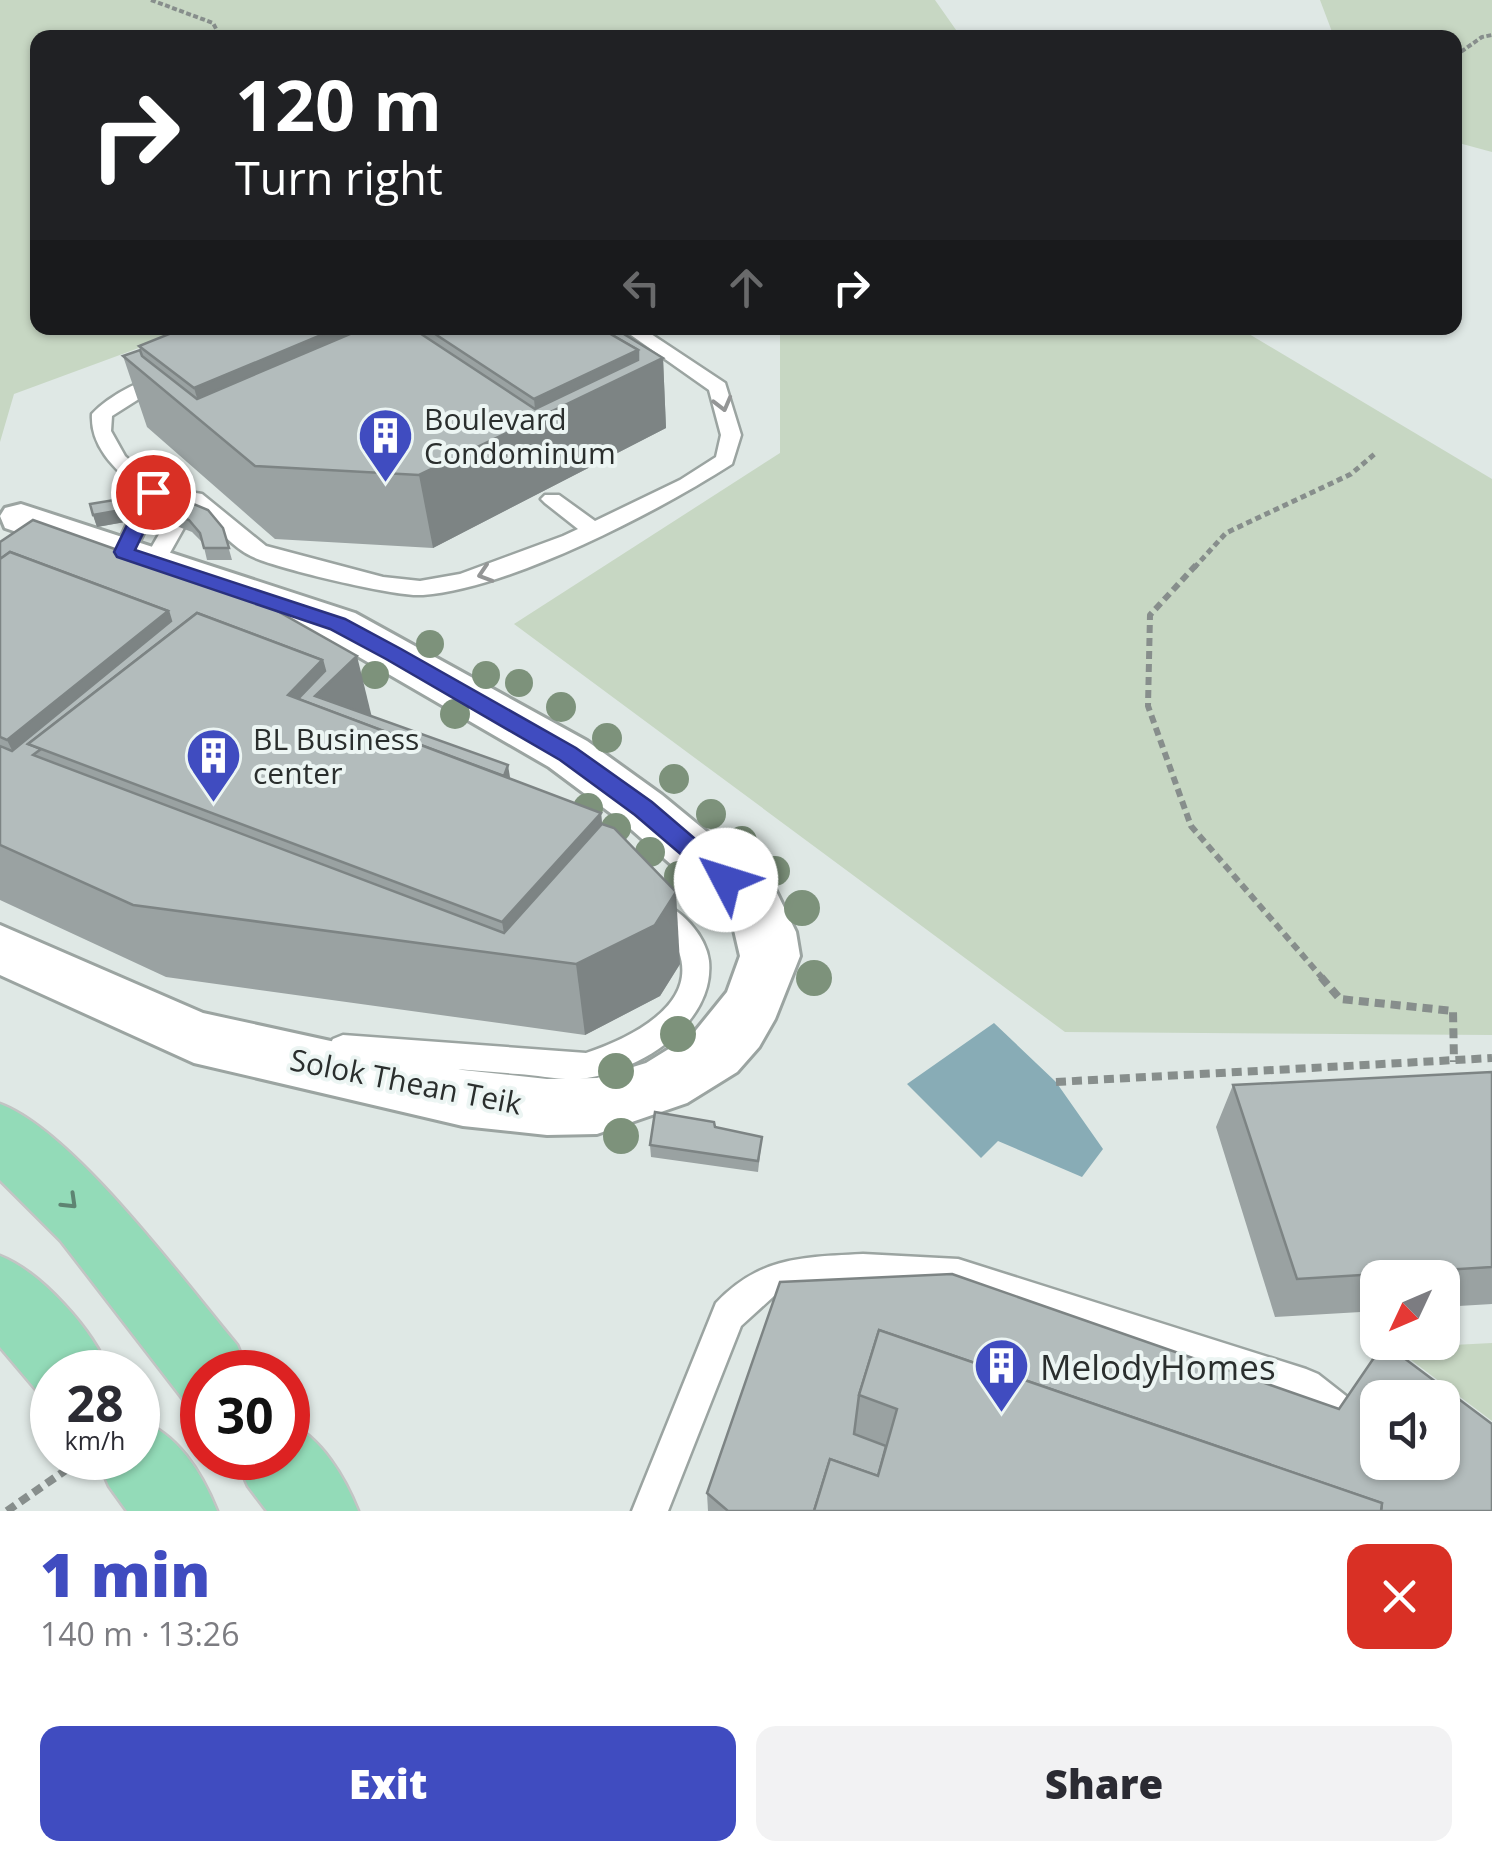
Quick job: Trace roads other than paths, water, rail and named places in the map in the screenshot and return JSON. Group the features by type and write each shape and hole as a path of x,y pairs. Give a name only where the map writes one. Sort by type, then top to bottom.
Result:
{"main road":[{"path":"0,1134 86,1218 192,1350"},
{"path":"0,1291 52,1350"},
{"path":"154,1480 177,1511"},
{"path":"293,1480 318,1511"}],"street":[{"name":"Solok Thean Teik","path":"0,948 194,1037 464,1098 547,1107 598,1106 665,1084 715,1053 737,1030 754,1001 770,956 767,932 754,903 644,808 568,754 338,624 21,518"}],"lane":[{"path":"190,372 134,393 102,414 101,431 118,459 153,492 195,498 258,551 383,584 420,588 464,581 510,566 594,530 726,460 731,435 718,387 640,335"},
{"path":"139,558 153,492"},
{"path":"552,499 594,530"},
{"path":"139,558 182,516 198,510 223,520"},
{"path":"194,1037 586,1066 620,1056 679,1018 692,991 696,964 690,943 638,893"},
{"path":"650,1511 728,1315 750,1292 796,1275 933,1271 958,1275 1306,1386 1360,1430"}],"water":[{"path":"994,1023 1056,1082 1103,1149 1082,1177 998,1141 981,1158 907,1084"}],"place":[{"name":"Boulevard Condominum","path":"385,484"},
{"name":"BL Business center","path":"214,804"},
{"name":"MelodyHomes","path":"1001,1415"}]}
